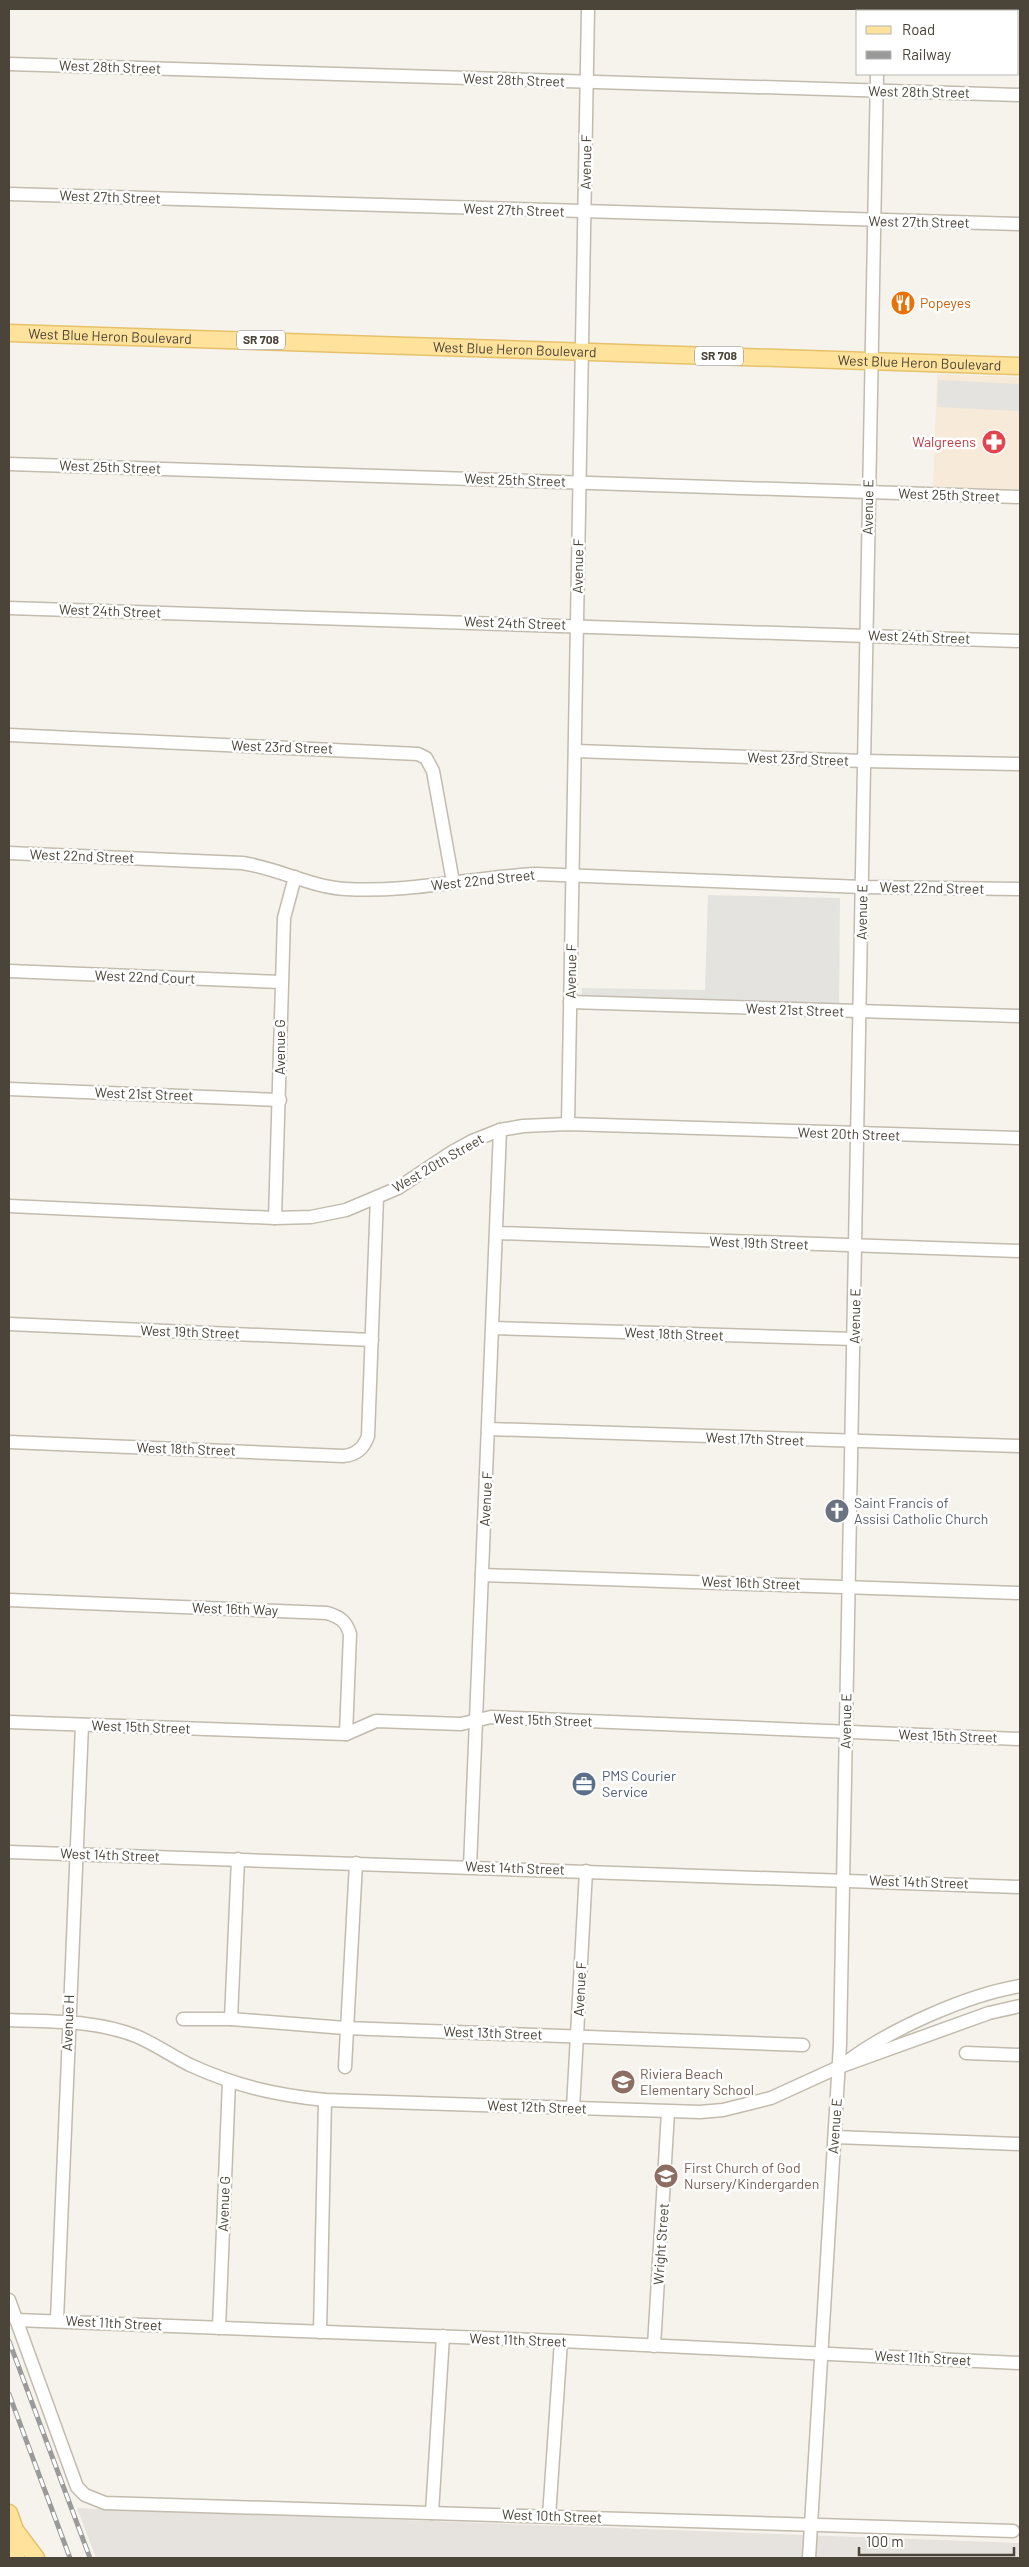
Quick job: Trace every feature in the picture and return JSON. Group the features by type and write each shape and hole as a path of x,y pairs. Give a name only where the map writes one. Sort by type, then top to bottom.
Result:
{"main road":[{"name":"West Blue Heron Boulevard","path":"9,333 1020,366"},
{"path":"9,2513 16,2558"},
{"path":"12,2531 36,2558"}],"street":[{"name":"Avenue F","path":"568,1124 588,9"},
{"name":"West 28th Street","path":"9,64 877,92 1020,94"},
{"name":"Avenue E","path":"809,2558 839,2067 855,1339 868,492 877,75"},
{"name":"West 27th Street","path":"9,194 874,222 1020,224"},
{"name":"West 25th Street","path":"9,464 1020,497"},
{"name":"West 24th Street","path":"9,608 577,625 1020,641"},
{"name":"West 23rd Street","path":"9,735 418,754 426,758 433,771 453,882"},
{"name":"West 23rd Street","path":"575,751 864,761 1020,764"},
{"name":"West 22nd Street","path":"9,853 242,863 279,871 310,883 346,889 399,888 502,875 573,875 862,887 1020,889"},
{"name":"Avenue G","path":"276,1218 284,918 295,877"},
{"name":"West 22nd Court","path":"9,971 281,982"},
{"name":"West 21st Street","path":"570,1002 1020,1016"},
{"name":"West 21st Street","path":"9,1089 280,1100"},
{"name":"West 20th Street","path":"9,1206 276,1218 328,1214 346,1210 408,1183 472,1141 500,1130 523,1126 568,1124 1020,1138"},
{"name":"Avenue F","path":"470,1867 478,1720 482,1574 498,1233 500,1130"},
{"path":"372,1340 377,1197"},
{"name":"West 19th Street","path":"498,1233 1020,1251"},
{"name":"West 19th Street","path":"9,1324 372,1340"},
{"name":"West 18th Street","path":"493,1328 855,1339"},
{"name":"West 18th Street","path":"9,1442 351,1455 361,1449 368,1436 372,1340"},
{"name":"West 17th Street","path":"489,1429 1020,1446"},
{"name":"West 16th Street","path":"482,1574 1020,1593"},
{"name":"West 16th Way","path":"9,1600 318,1613 338,1616 344,1620 350,1634 346,1734"},
{"name":"West 15th Street","path":"9,1722 346,1734 376,1721 461,1724 491,1717 1020,1739"},
{"name":"Avenue H","path":"57,2320 75,1854 82,1726"},
{"name":"West 14th Street","path":"9,1852 843,1879 1020,1887"},
{"path":"231,2019 238,1859"},
{"path":"345,2068 345,2028 356,1863"},
{"name":"Avenue F","path":"573,2108 586,1871"},
{"name":"West 12th Street","path":"839,2067 867,2047 953,2005 987,1993 1020,1986"},
{"name":"West 12th Street","path":"229,2081 280,2095 325,2100 700,2112 750,2104 771,2098 839,2067 989,2013 1020,2006"},
{"name":"West 13th Street","path":"183,2019 231,2019 345,2028 803,2045"},
{"path":"9,2020 102,2026 136,2036 189,2064 229,2081"},
{"path":"966,2054 1020,2055"},
{"name":"Avenue G","path":"219,2328 229,2081"},
{"path":"320,2332 325,2100"},
{"name":"Wright Street","path":"654,2346 668,2112"},
{"path":"835,2137 1020,2144"},
{"path":"9,2300 16,2320"},
{"name":"West 11th Street","path":"16,2320 57,2320 561,2341 1020,2363"},
{"name":"West 10th Street","path":"16,2320 77,2486 91,2498 106,2503 1013,2530"},
{"path":"432,2513 443,2336"},
{"path":"550,2516 561,2341"}],"shaded area":[{"path":"937,374 1020,377 1020,489 933,488"},
{"path":"938,380 1020,384 1020,411 937,407"},
{"path":"708,895 840,898 839,1014 814,1013 814,1018 771,1017 771,1012 581,1005 582,988 705,990"},
{"path":"77,2508 1020,2543 1020,2558 96,2558"}],"railway":[{"path":"9,2341 90,2558"},
{"path":"9,2394 70,2558"}],"place":[{"name":"Popeyes","path":"903,303"},
{"name":"Walgreens","path":"994,442"},
{"name":"Saint Francis of Assisi Catholic Church","path":"837,1511"},
{"name":"PMS Courier Service","path":"584,1784"},
{"name":"Riviera Beach Elementary School","path":"623,2082"},
{"name":"First Church of God Nursery/Kindergarden","path":"666,2176"}]}
